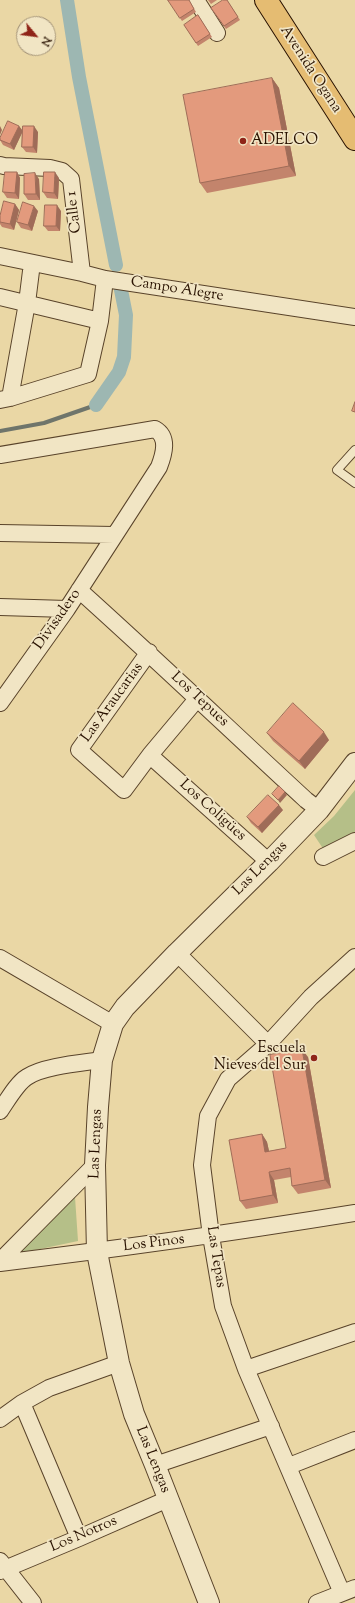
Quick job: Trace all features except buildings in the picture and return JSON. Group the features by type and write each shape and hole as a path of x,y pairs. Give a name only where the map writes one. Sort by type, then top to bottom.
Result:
{"main road":[{"name":"Avenida Ogana","path":"266,0 355,139"}],"street":[{"path":"196,0 217,33"},
{"name":"Calle 1","path":"0,165 62,170 71,179 82,273"},
{"name":"Campo Alegre","path":"0,256 105,279 355,317"},
{"path":"32,264 27,303 5,399 88,374 100,321 105,279"},
{"path":"0,297 100,321"},
{"name":"Divisadero","path":"0,455 155,429 163,437 164,444 164,455 160,467 67,608 6,687 0,704"},
{"path":"0,534 114,535"},
{"name":"Los Tepues","path":"79,590 149,652 196,699 319,810"},
{"path":"0,607 67,608"},
{"name":"Las Araucarias","path":"149,652 79,750 124,790 150,755 196,699"},
{"name":"Los Coligües","path":"155,760 270,862"},
{"name":"Las Lengas","path":"209,1603 156,1465 134,1414 119,1363 98,1252 95,1165 102,1060 113,1024 126,1006 177,953 270,862 319,810 355,763"},
{"path":"323,857 355,841"},
{"path":"177,953 268,1044"},
{"name":"Las Tepas","path":"349,1590 271,1426 246,1369 223,1306 211,1236 202,1165 208,1116 228,1079 268,1044 311,998 355,957"},
{"path":"0,958 113,1024"},
{"path":"0,1111 12,1092 26,1077 47,1070 102,1060"},
{"name":"Los Pinos","path":"0,1262 95,1165"},
{"name":"Los Pinos","path":"0,1262 98,1252 355,1213"},
{"path":"246,1369 355,1332"},
{"path":"0,1419 22,1402 49,1388 119,1363"},
{"path":"22,1402 79,1538"},
{"path":"156,1465 271,1426"},
{"path":"289,1466 355,1440"},
{"name":"Los Notros","path":"2,1567 79,1538 168,1498"},
{"path":"2,1567 33,1603"},
{"path":"317,1603 349,1590"}],"lane":[{"path":"355,450 337,470 355,483"}],"green space":[{"path":"355,790 355,836 324,850 314,835 334,816"},
{"path":"75,1197 78,1241 12,1255"}],"waterway":[{"path":"67,0 79,77 116,265"},
{"path":"96,405 119,372 124,357 126,315 121,290"},
{"path":"0,431 44,423 96,405"}],"place":[{"name":"ADELCO","path":"243,141"},
{"name":"Escuela Nieves del Sur","path":"314,1058"}]}
